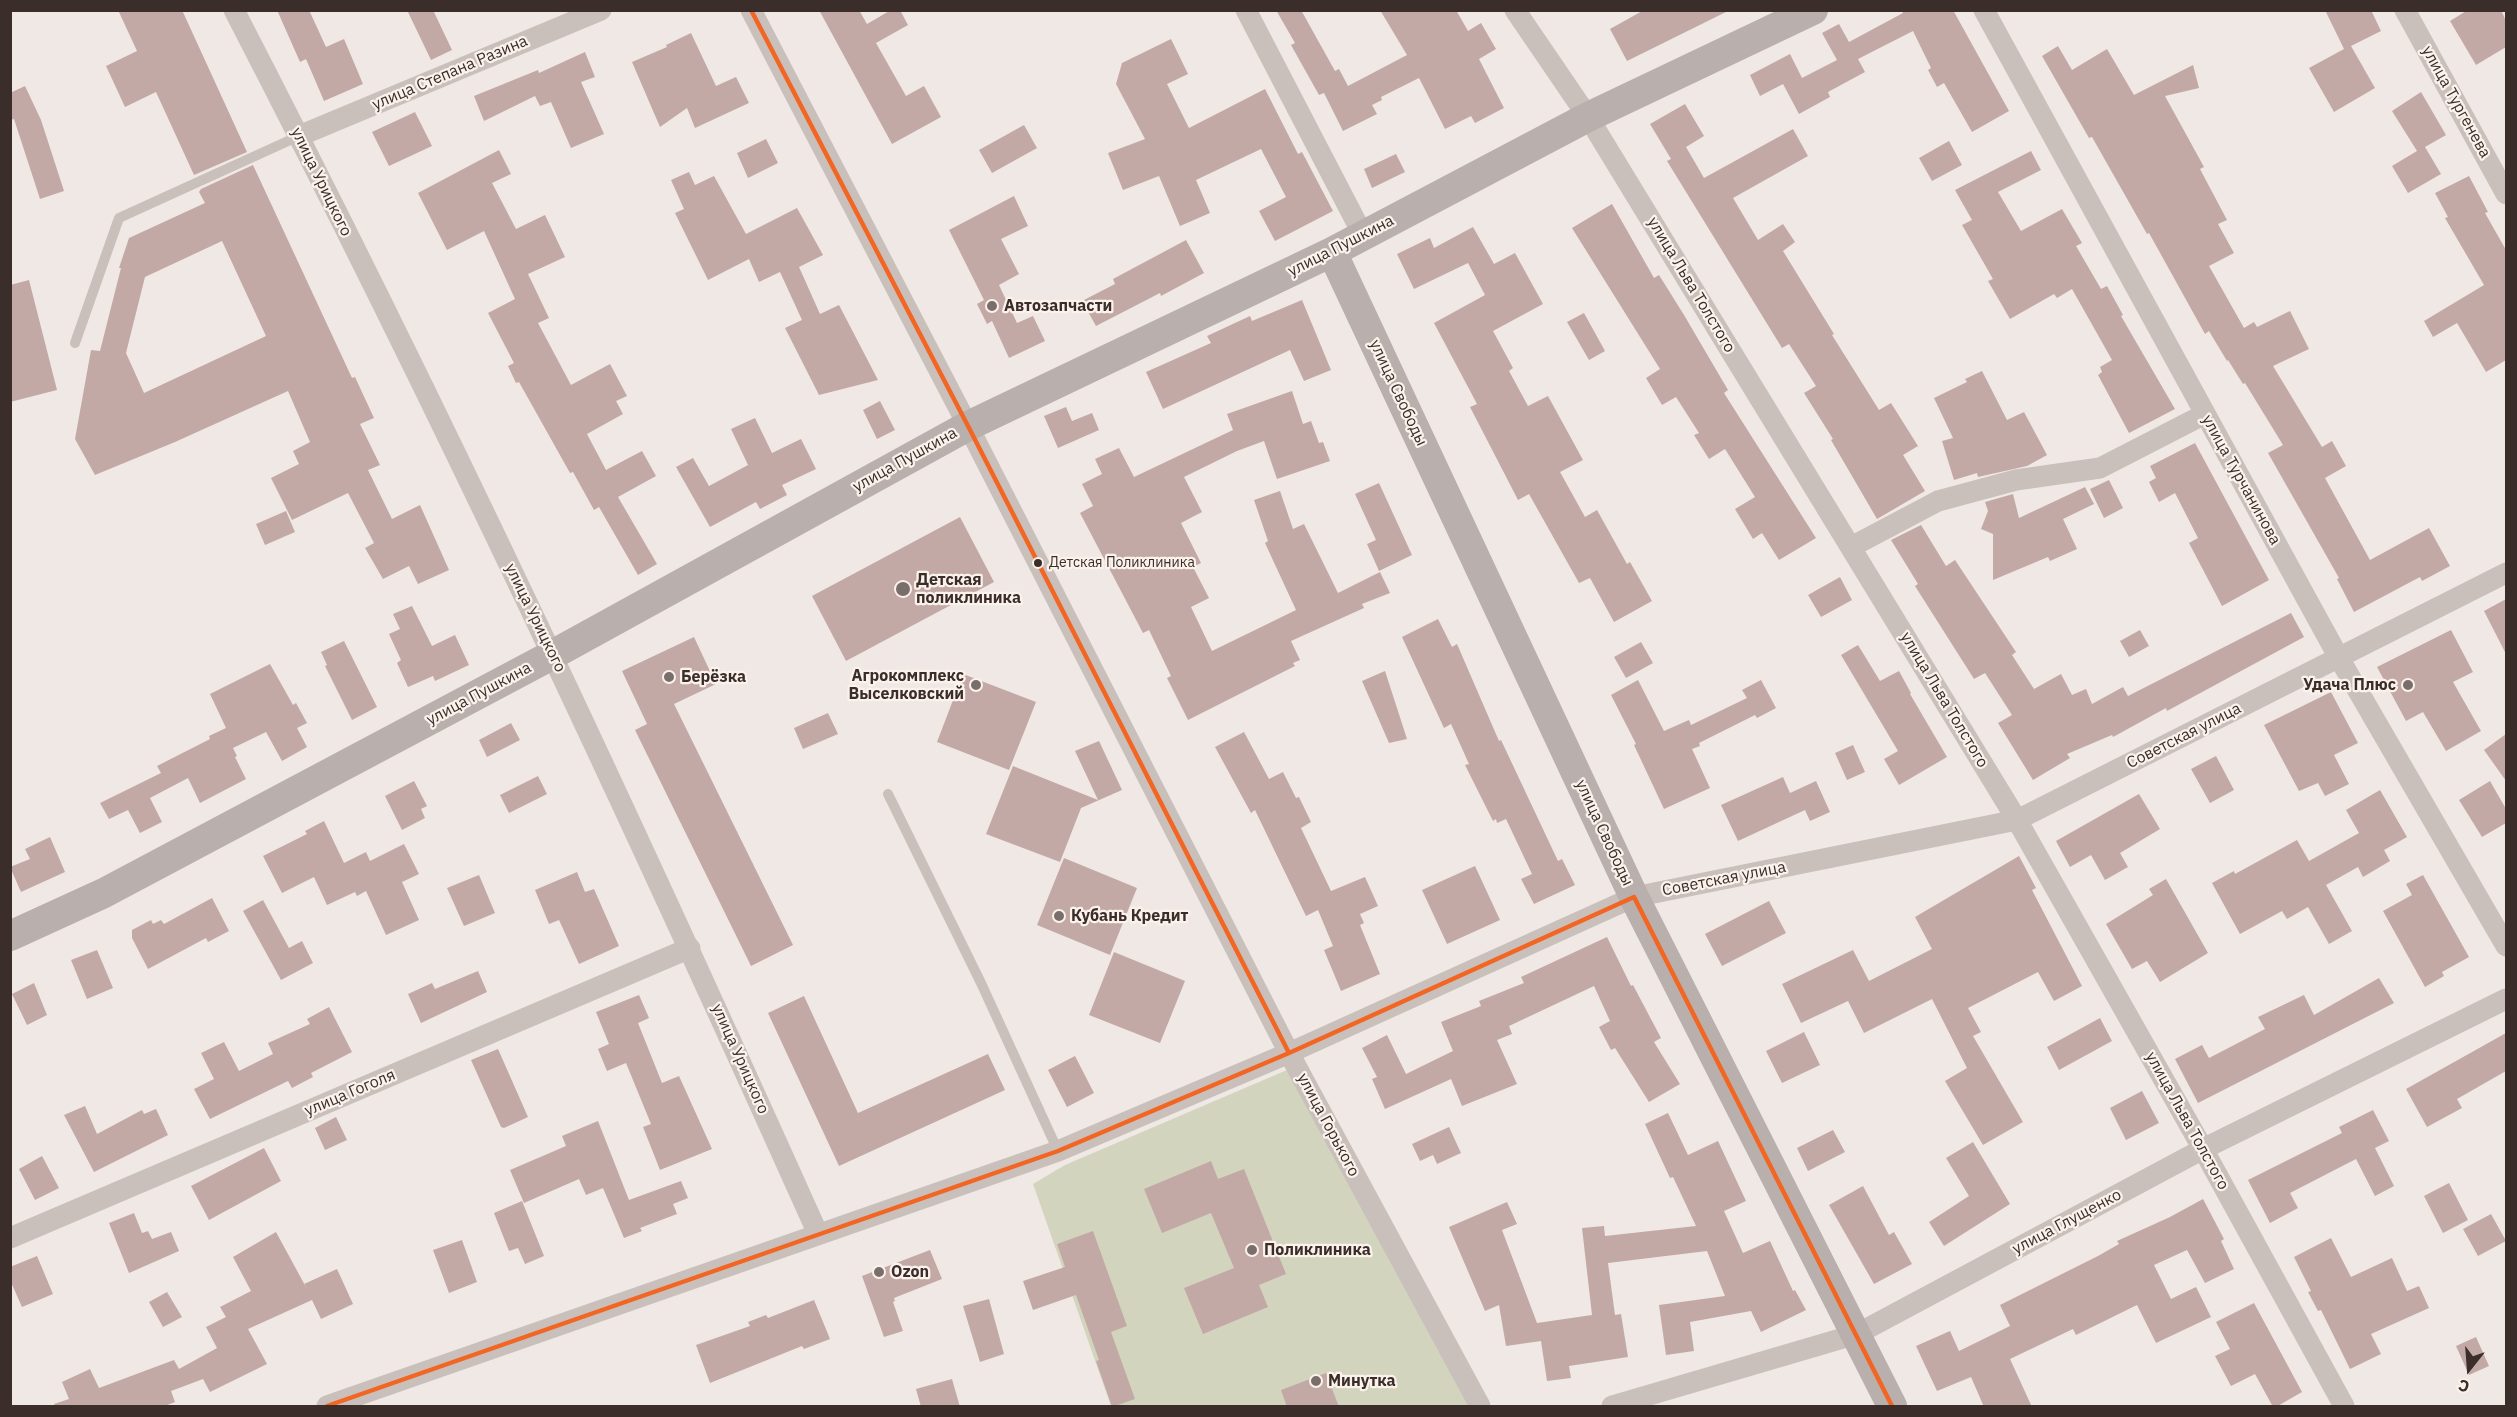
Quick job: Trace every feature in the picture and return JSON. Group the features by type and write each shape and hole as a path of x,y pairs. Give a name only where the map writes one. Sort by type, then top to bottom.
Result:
{"main road":[{"name":"улица Пушкина","path":"10,936 104,894 552,654 968,426 1332,252 1588,117 1814,10"},
{"name":"улица Свободы","path":"1332,252 1634,897 1892,1407"}],"street":[{"name":"улица Урицкого","path":"234,10 299,136 552,654 690,948 818,1234"},
{"name":"улица Степана Разина","path":"299,136 601,10"},
{"name":"улица Горького","path":"750,10 968,426 1289,1053 1480,1407"},
{"path":"1246,10 1363,235"},
{"name":"улица Льва Толстого","path":"1515,10 1588,117 2018,820 2203,1149 2344,1407"},
{"name":"улица Турчанинова","path":"1983,10 2339,658 2506,946"},
{"name":"улица Тургенева","path":"2405,10 2506,194"},
{"path":"1851,547 1938,501 2016,480 2100,468 2205,414"},
{"name":"Советская улица","path":"333,1405 1058,1151 1289,1053 1634,897 2018,820 2506,573"},
{"name":"улица Гоголя","path":"10,1238 690,948"},
{"name":"улица Глущенко","path":"1612,1407 1857,1334 2203,1149 2506,999"}],"lane":[{"path":"75,343 118,218 299,136"},
{"path":"888,794 981,983 1058,1151"}],"green space":[{"path":"1287,1070 1470,1406 1111,1406 1033,1184 1065,1165"}],"building":[{"path":"118,10 182,10 247,152 194,175 156,92 125,107 106,66 137,51"},
{"path":"277,10 309,10 326,47 344,39 363,84 324,101 306,59 300,62"},
{"path":"407,10 433,10 452,50 431,60"},
{"path":"819,10 859,10 867,24 891,10 900,10 908,25 876,43 906,96 924,86 941,117 892,144"},
{"path":"1276,10 1301,10 1335,71 1339,69 1348,86 1407,55 1380,10 1456,10 1468,31 1481,23 1496,49 1479,59 1504,108 1475,123 1471,116 1445,129 1419,78 1381,97 1382,100 1372,105 1377,114 1343,131 1324,93 1319,95 1291,45 1295,43"},
{"path":"1644,10 1730,10 1627,61 1610,29"},
{"path":"1902,10 1953,10 2009,111 1972,132 1944,83 1937,87 1928,70 1931,68 1913,31 1858,59 1865,72 1828,92 1830,97 1799,114 1783,84 1760,96 1750,75 1790,54 1802,78 1837,60 1822,33 1839,24 1849,42 1903,13"},
{"path":"2325,10 2371,10 2381,31 2351,46 2375,88 2334,112 2309,68 2344,49"},
{"path":"2468,10 2501,10 2506,21 2506,47 2476,65 2450,21"},
{"path":"691,33 716,86 736,77 749,103 695,128 687,108 660,127 632,62 667,47 666,45"},
{"path":"1171,39 1188,74 1167,84 1189,128 1265,89 1298,154 1302,152 1333,211 1275,241 1259,211 1286,197 1261,149 1196,180 1210,213 1180,226 1159,176 1123,190 1108,153 1145,139 1116,84 1122,63"},
{"path":"2058,46 2072,70 2107,49 2134,95 2193,65 2199,88 2165,96 2204,167 2200,169 2227,220 2218,224 2234,253 2209,266 2244,328 2254,322 2257,327 2290,311 2309,349 2273,366 2322,447 2332,441 2346,466 2325,478 2370,560 2429,528 2450,566 2422,581 2420,577 2354,612 2337,579 2339,578 2268,453 2283,445 2245,383 2243,384 2227,361 2209,331 2205,334 2149,233 2147,234 2092,137 2089,138 2042,56"},
{"path":"585,52 595,77 581,82 604,134 571,148 551,102 540,106 535,96 484,121 474,96 538,70 539,73"},
{"path":"25,86 41,120 64,191 40,199 14,119 10,120 10,93"},
{"path":"2421,92 2446,135 2425,147 2441,174 2408,193 2392,166 2417,151 2392,111"},
{"path":"1685,104 1704,136 1686,147 1704,178 1793,129 1808,156 1733,198 1758,240 1783,224 1795,242 1783,251 1834,334 1832,335 1879,410 1891,403 1918,446 1903,455 1925,491 1877,519 1831,440 1833,439 1804,393 1816,386 1789,344 1782,348 1667,161 1671,159 1650,124"},
{"path":"415,112 432,146 389,166 372,132"},
{"path":"1024,125 1037,148 992,173 979,150"},
{"path":"766,139 778,163 748,178 737,153"},
{"path":"1949,141 1962,165 1932,181 1919,158"},
{"path":"499,150 511,174 492,183 516,229 545,215 565,257 528,274 549,318 538,323 571,385 610,364 627,396 616,401 623,414 587,434 606,470 642,451 656,476 618,497 657,564 638,575 599,507 594,510 573,472 570,473 508,366 514,363 488,313 515,299 484,231 447,250 418,193"},
{"path":"2031,151 2041,170 1998,192 2021,231 2062,209 2082,243 2076,246 2101,289 2107,286 2123,315 2121,316 2175,409 2129,433 2098,375 2102,372 2100,367 2112,360 2072,289 2057,298 2054,294 2010,319 1988,281 1993,279 1962,225 1972,220 1955,190"},
{"path":"1396,154 1405,172 1372,188 1364,169"},
{"path":"253,165 352,378 355,377 374,418 360,424 380,465 368,470 392,519 420,505 449,570 418,584 409,566 383,579 365,548 374,543 348,493 292,520 271,478 299,464 293,451 310,442 288,391 95,475 75,439 91,350 100,351 121,268 119,268 129,238 205,203 199,192","holes":["222,241 266,336 144,393 126,353 145,277"]},
{"path":"689,172 695,185 714,176 746,234 797,208 823,255 799,267 820,314 839,305 878,380 819,395 785,328 802,320 780,272 759,282 749,259 708,280 675,213 684,209 671,180"},
{"path":"2469,176 2488,212 2485,213 2506,250 2506,360 2486,372 2457,323 2433,337 2424,321 2484,285 2445,218 2448,217 2435,193"},
{"path":"1014,196 1028,226 1001,239 1019,274 999,285 1017,323 1033,316 1045,341 1009,358 992,321 987,324 977,304 984,300 949,230"},
{"path":"1612,204 1654,278 1659,275 1684,315 1728,390 1724,393 1816,538 1779,560 1762,533 1753,539 1735,509 1755,497 1725,449 1709,459 1694,435 1699,433 1676,397 1662,405 1646,378 1660,369 1572,228"},
{"path":"1473,227 1494,264 1515,253 1543,304 1493,331 1513,368 1509,371 1528,406 1548,396 1583,460 1560,472 1585,517 1597,510 1627,564 1630,562 1652,601 1614,622 1590,578 1579,583 1529,494 1518,500 1470,407 1477,404 1434,323 1485,295 1468,263 1414,289 1397,254 1430,238 1434,248"},
{"path":"1186,240 1204,273 1096,326 1082,301 1115,284 1113,279"},
{"path":"29,280 57,390 10,402 10,285"},
{"path":"1302,300 1331,370 1304,381 1290,350 1163,409 1146,372 1211,343 1207,336 1250,316 1252,321"},
{"path":"1584,313 1605,351 1589,360 1567,322"},
{"path":"1982,371 2007,420 2024,412 2047,455 2027,466 1978,477 1977,473 1954,480 1942,441 1953,438 1934,398 1967,382 1965,379"},
{"path":"1292,391 1303,424 1311,421 1319,443 1323,442 1330,461 1277,479 1264,441 1237,451 1184,477 1202,512 1181,523 1201,563 1193,567 1209,598 1191,607 1212,651 1296,610 1265,543 1268,541 1254,500 1280,491 1293,529 1304,524 1338,593 1380,572 1390,593 1362,604 1364,608 1291,641 1300,660 1293,663 1295,666 1188,720 1167,678 1171,676 1149,630 1143,633 1080,513 1093,506 1082,484 1102,474 1095,459 1119,448 1134,477 1233,430 1227,414"},
{"path":"880,401 895,430 877,439 863,410"},
{"path":"1066,407 1072,421 1092,413 1099,430 1058,448 1044,416"},
{"path":"755,418 772,453 801,439 816,469 782,485 787,495 760,509 756,502 710,527 676,467 693,458 709,486 748,465 731,429"},
{"path":"2195,443 2269,580 2222,606 2189,543 2198,538 2175,493 2159,502 2149,482 2156,478 2150,466"},
{"path":"2109,480 2123,508 2104,518 2090,489"},
{"path":"1379,483 1412,555 1379,571 1367,544 1376,540 1355,494"},
{"path":"2085,487 2094,504 2063,519 2077,549 2050,561 2048,557 1993,580 1993,534 1981,529 1988,511 1985,502 2013,494 2019,518"},
{"path":"286,511 295,532 265,545 256,524"},
{"name":"Детская поликлиника","path":"960,517 994,582 846,661 812,596"},
{"path":"1921,525 1946,566 1955,560 2016,652 2012,655 2034,689 2061,674 2072,695 2086,689 2092,704 2123,687 2128,696 2291,613 2304,637 2167,711 2166,708 2113,737 2112,735 2067,754 2070,758 2033,780 1998,723 2012,715 1985,673 1974,679 1915,586 1918,584 1891,540"},
{"path":"1840,577 1852,600 1821,617 1808,595"},
{"path":"2506,599 2506,654 2484,611"},
{"path":"412,606 432,646 455,635 469,665 435,681 433,676 408,687 397,663 401,660 389,634 400,629 393,614"},
{"path":"1438,619 1452,647 1457,644 1499,741 1501,740 1558,861 1562,859 1575,885 1534,904 1521,879 1532,874 1506,819 1497,823 1496,819 1493,821 1465,765 1469,764 1451,724 1444,728 1402,637"},
{"path":"2140,630 2149,646 2129,657 2120,641"},
{"path":"2451,630 2473,672 2453,682 2481,731 2446,751 2423,712 2406,721 2377,667"},
{"path":"694,637 716,684 674,704 793,945 751,966 635,730 647,724 622,671"},
{"path":"344,641 377,707 352,720 325,666 327,665 321,652"},
{"path":"1641,642 1653,663 1626,678 1614,657"},
{"path":"1858,645 1880,681 1899,671 1947,757 1899,785 1884,759 1898,751 1841,655"},
{"path":"270,664 293,705 296,703 307,723 297,728 307,747 282,761 266,732 233,748 246,779 200,803 188,778 150,798 162,822 140,833 128,810 109,819 100,803 161,773 157,766 210,739 209,736 226,728 210,694"},
{"path":"1385,671 1407,739 1389,743 1362,681"},
{"path":"963,674 1036,702 1009,770 937,742"},
{"path":"1638,680 1664,731 1689,720 1691,725 1747,698 1742,690 1761,680 1776,708 1757,718 1755,715 1699,743 1700,746 1692,749 1710,788 1664,809 1634,745 1636,744 1611,695"},
{"path":"2331,692 2358,743 2334,755 2349,784 2325,796 2318,783 2299,791 2264,725"},
{"path":"828,713 838,734 803,749 794,728"},
{"path":"511,723 520,740 487,757 479,740"},
{"path":"1244,732 1269,779 1283,772 1296,798 1299,797 1311,822 1301,828 1331,891 1365,877 1378,906 1360,914 1364,923 1360,925 1380,974 1341,991 1324,950 1333,946 1318,910 1306,916 1255,810 1251,813 1215,747"},
{"path":"2506,734 2506,781 2484,750"},
{"path":"1099,741 1122,790 1081,808 1060,862 986,834 1013,766 1098,800 1075,751"},
{"path":"1853,745 1865,772 1847,780 1835,753"},
{"path":"2216,756 2234,790 2210,803 2191,769"},
{"path":"538,776 547,794 509,813 500,795"},
{"path":"1783,777 1790,793 1816,781 1830,812 1810,821 1805,810 1738,841 1721,805"},
{"path":"414,781 427,806 421,809 425,818 402,830 385,796"},
{"path":"2490,781 2506,809 2506,823 2482,837 2459,800"},
{"path":"2380,790 2407,837 2384,850 2390,861 2363,877 2358,867 2326,885 2352,931 2329,944 2308,907 2287,919 2282,911 2240,934 2212,883 2234,871 2235,874 2297,840 2309,861 2359,833 2346,810"},
{"path":"2139,794 2160,829 2120,853 2128,867 2105,880 2091,855 2070,867 2056,841"},
{"path":"324,821 344,863 366,852 370,861 404,844 419,874 402,882 419,920 386,935 366,891 357,896 355,892 327,905 314,877 282,893 263,856 307,834 305,831"},
{"path":"50,837 65,872 21,892 10,867 30,859 25,849"},
{"path":"2019,856 2036,888 2032,890 2082,986 2054,1001 2038,972 1968,1008 1981,1032 1973,1036 2023,1122 1983,1145 1945,1081 1967,1068 1932,999 1864,1033 1848,1001 1801,1023 1782,984 1853,950 1869,981 1932,949 1915,917"},
{"path":"1064,858 1137,888 1110,955 1037,925"},
{"path":"1475,866 1500,920 1447,944 1422,890"},
{"path":"577,872 585,892 594,889 619,946 579,964 559,920 549,924 535,890"},
{"path":"479,875 495,913 464,926 447,888"},
{"path":"2423,875 2469,957 2442,972 2444,976 2425,987 2383,911 2412,895 2406,884"},
{"path":"2166,879 2208,953 2160,982 2147,961 2132,969 2106,924 2153,895 2149,889"},
{"path":"212,898 229,931 208,942 206,938 148,969 132,938 132,930 151,920 153,924 161,920 164,924"},
{"path":"263,900 289,948 302,941 313,963 281,980 243,911"},
{"path":"1769,901 1786,933 1722,966 1705,934"},
{"path":"1607,937 1631,986 1633,985 1661,1038 1654,1042 1680,1084 1649,1102 1615,1048 1611,1050 1599,1027 1610,1021 1594,986 1509,1026 1512,1034 1497,1040 1517,1084 1462,1106 1451,1079 1385,1109 1372,1079 1377,1077 1362,1048 1387,1035 1406,1074 1453,1051 1441,1022 1481,1006 1479,1001 1524,983 1521,977"},
{"path":"97,950 113,988 87,999 71,960"},
{"path":"1114,952 1185,981 1160,1043 1089,1015"},
{"path":"478,971 487,992 421,1023 408,994 432,983 435,989"},
{"path":"2379,978 2394,1003 2198,1103 2175,1059 2202,1045 2209,1058 2265,1029 2258,1017 2304,995 2314,1015"},
{"path":"34,983 47,1015 27,1025 12,994"},
{"path":"639,995 649,1018 638,1023 662,1083 679,1076 712,1149 660,1170 643,1127 651,1124 626,1063 607,1071 598,1049 609,1044 596,1012"},
{"path":"804,996 858,1113 988,1054 1005,1090 839,1166 768,1013"},
{"path":"329,1007 352,1052 311,1073 313,1077 292,1088 288,1081 210,1119 194,1089 214,1079 201,1053 224,1042 239,1071 273,1054 268,1043 310,1024 307,1019"},
{"path":"2100,1018 2112,1041 2059,1070 2047,1047"},
{"path":"1804,1032 1820,1065 1782,1083 1766,1051"},
{"path":"2506,1033 2506,1071 2457,1099 2462,1108 2427,1127 2406,1089"},
{"path":"498,1049 528,1117 504,1128 501,1127 471,1060"},
{"path":"1075,1056 1094,1093 1067,1107 1048,1070"},
{"path":"2142,1091 2159,1123 2126,1140 2110,1108"},
{"path":"85,1106 97,1134 142,1110 144,1114 156,1109 168,1135 94,1172 64,1115"},
{"path":"2373,1110 2389,1141 2375,1148 2394,1186 2375,1196 2356,1159 2290,1193 2298,1208 2270,1223 2248,1180 2342,1133 2339,1127"},
{"path":"1668,1113 1688,1155 1718,1141 1746,1201 1724,1211 1743,1253 1770,1241 1793,1291 1795,1290 1806,1310 1761,1332 1751,1311 1690,1322 1694,1351 1666,1355 1659,1305 1725,1296 1707,1251 1608,1263 1615,1315 1621,1314 1628,1357 1569,1366 1571,1378 1547,1381 1541,1341 1506,1346 1499,1305 1485,1311 1449,1227 1507,1202 1517,1224 1502,1230 1537,1323 1592,1315 1582,1228 1604,1226 1605,1236 1696,1226 1645,1124"},
{"path":"336,1117 347,1140 325,1150 315,1128"},
{"path":"598,1121 629,1200 681,1181 688,1198 673,1204 677,1214 640,1228 642,1231 624,1238 603,1188 586,1195 579,1179 524,1203 510,1170 566,1146 562,1136"},
{"path":"1449,1127 1461,1153 1437,1164 1433,1155 1420,1161 1412,1144"},
{"path":"1833,1130 1845,1152 1808,1171 1797,1148"},
{"path":"1973,1142 2010,1204 1944,1246 1929,1222 1969,1196 1946,1158"},
{"path":"264,1148 281,1181 209,1220 191,1186"},
{"path":"42,1156 59,1188 35,1200 19,1169"},
{"name":"Поликлиника","path":"1211,1161 1218,1179 1244,1169 1286,1274 1259,1285 1268,1307 1203,1334 1184,1288 1234,1268 1211,1213 1162,1233 1144,1189"},
{"path":"2449,1183 2468,1220 2443,1233 2424,1196"},
{"path":"1863,1186 1889,1235 1894,1232 1912,1264 1874,1284 1829,1205"},
{"path":"2203,1199 2224,1239 2221,1241 2234,1269 2205,1283 2187,1250 2154,1265 2171,1299 2196,1287 2211,1317 2156,1343 2137,1305 2076,1335 2073,1329 2010,1359 2032,1407 1984,1407 1971,1377 1937,1391 1916,1346 1950,1331 1959,1351 2010,1326 2000,1305 2098,1256 2119,1244 2117,1241"},
{"path":"522,1201 544,1256 525,1264 518,1248 509,1251 494,1213"},
{"path":"134,1213 142,1233 148,1231 152,1239 171,1232 179,1251 129,1273 109,1223"},
{"path":"2491,1214 2506,1241 2478,1256 2463,1229"},
{"path":"1093,1231 1127,1326 1111,1332 1135,1399 1112,1407 1096,1361 1099,1360 1076,1295 1033,1310 1023,1281 1065,1267 1057,1244"},
{"path":"276,1232 304,1284 337,1269 353,1304 321,1319 312,1300 248,1329 267,1364 210,1392 203,1379 171,1391 175,1402 162,1407 55,1407 54,1404 69,1399 62,1382 90,1369 99,1388 174,1360 179,1369 217,1348 206,1327 226,1317 220,1307 251,1291 233,1257"},
{"path":"2331,1238 2351,1277 2392,1258 2407,1291 2419,1286 2429,1308 2371,1334 2381,1354 2350,1369 2321,1310 2318,1311 2308,1292 2311,1291 2294,1257"},
{"path":"462,1240 477,1282 449,1293 433,1250"},
{"path":"930,1250 942,1279 894,1298 893,1302 903,1331 884,1337 862,1276"},
{"path":"37,1256 53,1294 22,1307 10,1280 10,1267"},
{"path":"167,1292 182,1317 163,1327 149,1302"},
{"path":"989,1299 1004,1354 980,1362 963,1306"},
{"path":"814,1300 830,1339 804,1349 802,1346 710,1383 696,1345 750,1326 748,1322 766,1315 768,1318"},
{"path":"2254,1303 2302,1392 2276,1407 2273,1407 2255,1374 2231,1386 2215,1356 2230,1349 2216,1322"},
{"path":"2476,1337 2489,1366 2469,1375 2456,1346"},
{"name":"Минутка","path":"1326,1373 1339,1407 1287,1407 1281,1390"},
{"path":"952,1379 960,1407 921,1407 916,1389"}],"transit line":[{"path":"751,10 968,426 1289,1053"},
{"path":"327,1406 1058,1151 1289,1053 1634,897 1892,1406"}],"place":[{"name":"Автозапчасти","path":"992,306"},
{"name":"Детская Поликлиника","path":"1038,563"},
{"name":"Детская поликлиника","path":"903,589"},
{"name":"Берёзка","path":"669,677"},
{"name":"Агрокомплекс Выселковский","path":"976,685"},
{"name":"Удача Плюс","path":"2408,685"},
{"name":"Кубань Кредит","path":"1059,916"},
{"name":"Поликлиника","path":"1252,1250"},
{"name":"Ozon","path":"879,1272"},
{"name":"Минутка","path":"1316,1381"}]}
